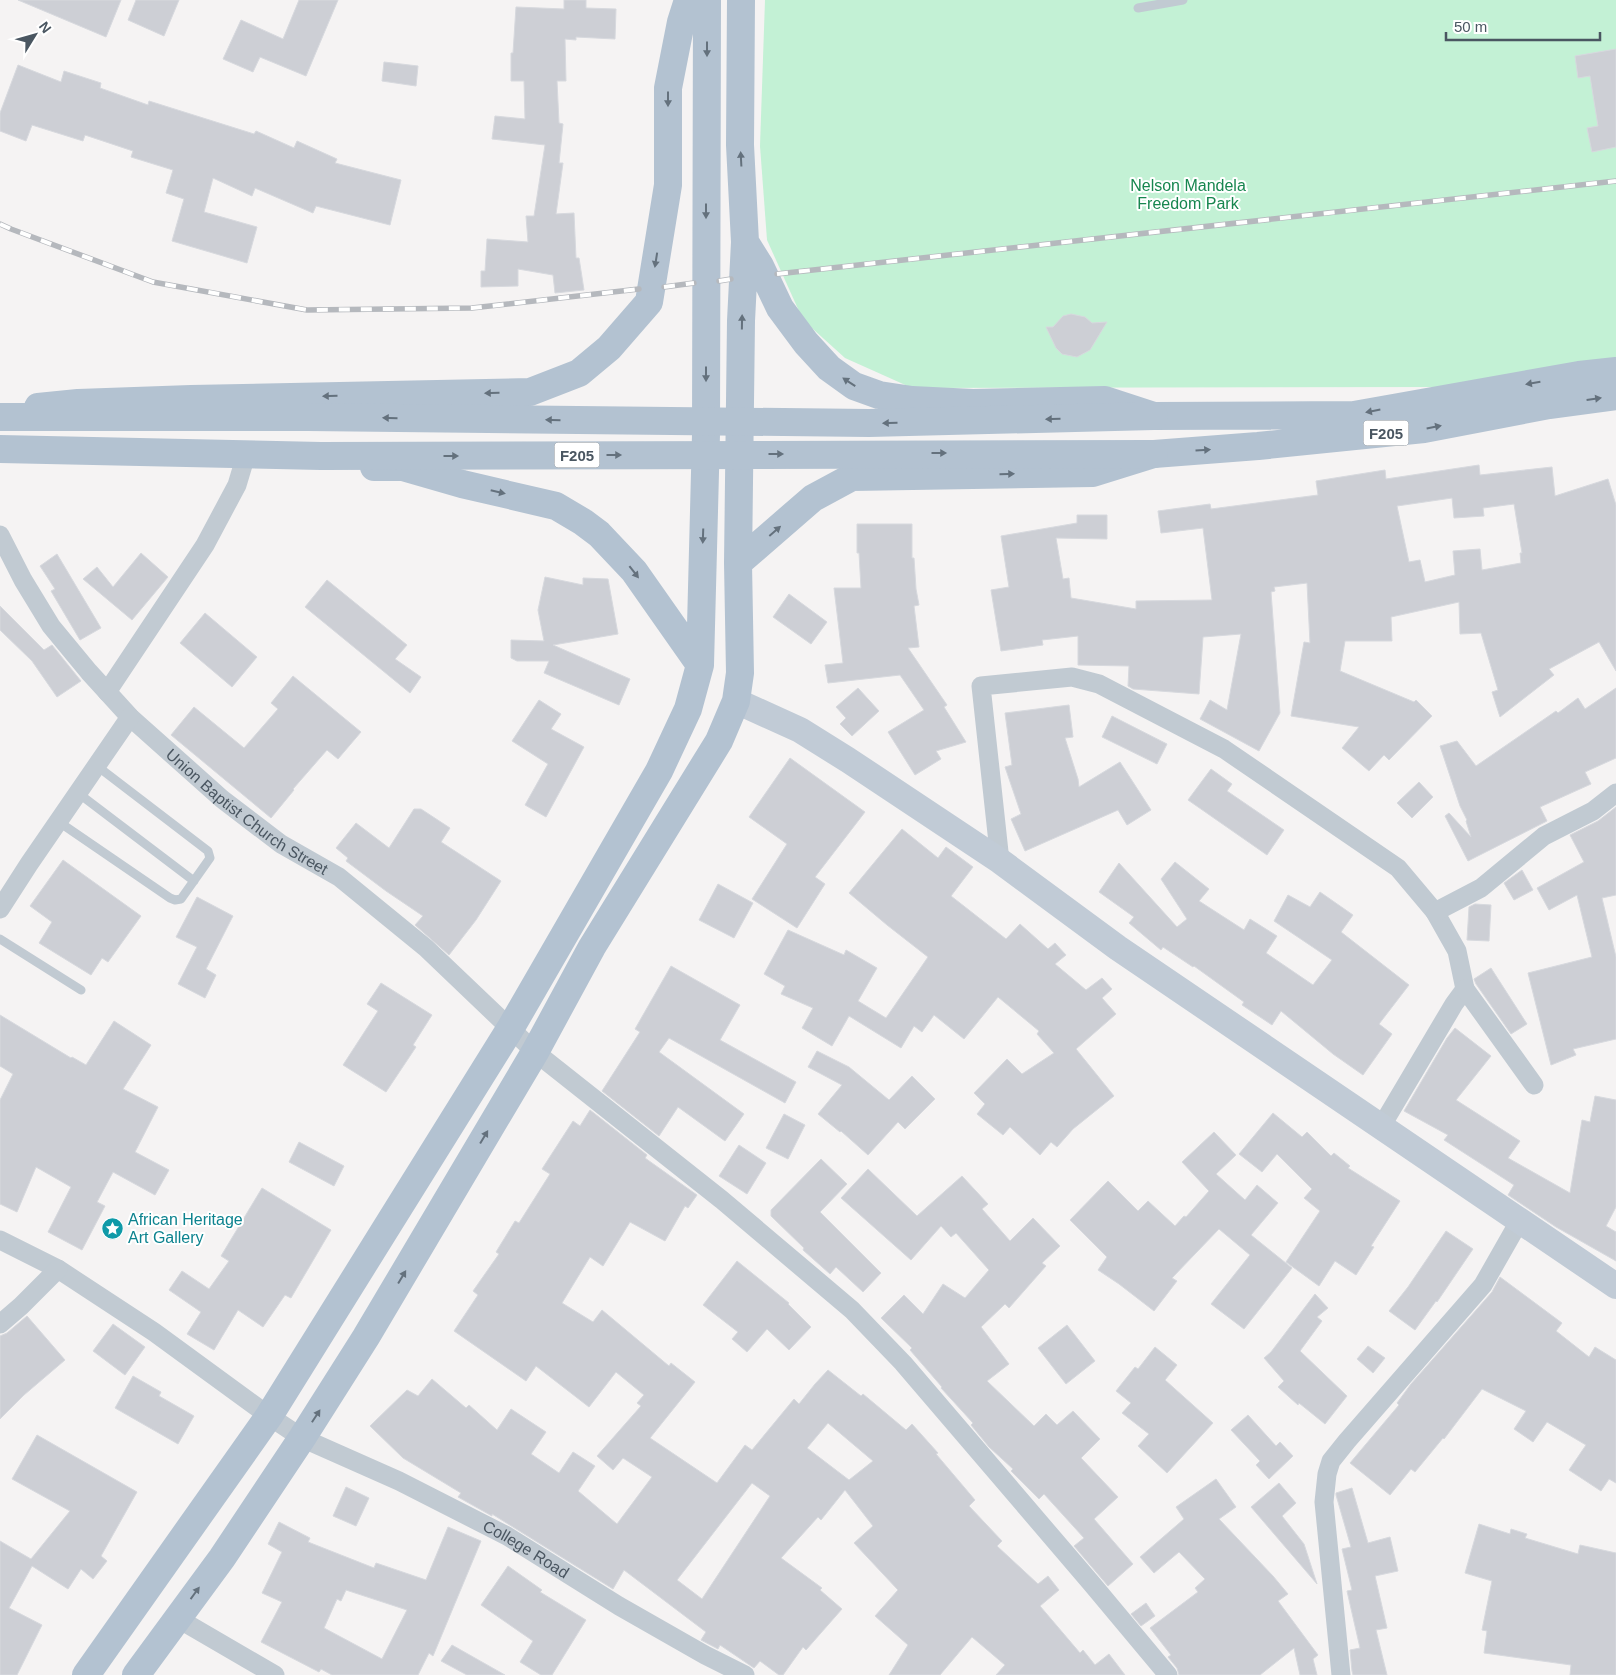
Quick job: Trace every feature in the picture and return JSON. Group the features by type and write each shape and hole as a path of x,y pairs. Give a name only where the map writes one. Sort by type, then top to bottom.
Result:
{"main road":[{"path":"0,411 78,403 530,392 579,373 609,348 649,302 668,185 668,88 681,22 688,0"},
{"path":"86,1675 269,1416 510,1029 659,770 688,709 700,665 706,434 706,0"},
{"path":"136,1675 222,1558 302,1438 366,1337 535,1052 592,947 719,741 736,701 740,673 738,563 745,242 740,145 741,0"},
{"path":"745,242 760,266 780,308 806,343 829,368 854,386 879,395 921,401 973,403 1105,400 1154,416 1354,415 1559,378 1616,371"},
{"name":"F205","path":"0,449 321,456 1154,454 1258,446 1424,429 1549,405 1616,396"},
{"name":"F205","path":"0,417 308,417 869,423 1154,416"},
{"path":"738,563 813,498 852,477 1093,473 1154,454"},
{"path":"0,460 13,463 403,467 462,484 556,506 599,534 634,571 700,665"}],"street":[{"path":"107,692 205,545 237,486 243,464"},
{"name":"Union Baptist Church Street","path":"0,535 23,580 51,626 130,717 222,799 281,844 339,877 426,948 535,1052 722,1200 852,1310 910,1370 1168,1675"},
{"path":"1000,861 981,686 1072,677 1099,684 1224,749 1398,868 1435,912 1457,951 1465,989 1534,1085"},
{"path":"736,701 800,730 1000,861 1118,948 1616,1286"},
{"path":"0,909 130,717"},
{"path":"1435,912 1482,888 1544,836 1592,811 1616,793"},
{"path":"1381,1128 1454,1004 1465,989"},
{"path":"1341,1675 1324,1502 1327,1474 1331,1461 1483,1285 1520,1220"},
{"name":"College Road","path":"0,1240 58,1269 154,1332 302,1438 399,1481 506,1536 619,1606 705,1655 745,1675"},
{"path":"0,1324 58,1269"},
{"path":"177,1618 275,1675"}],"lane":[{"path":"1138,8 1183,0"},
{"path":"59,822 175,900 181,899 210,858 208,851 97,766"},
{"path":"78,793 194,881"},
{"path":"0,938 81,990"}],"green space":[{"name":"Nelson Mandela Freedom Park","path":"765,0 1616,0 1616,366 1440,387 912,388 845,358 803,320 767,240 760,146"}],"building":[{"path":"18,0 121,0 106,37"},
{"path":"136,0 179,0 164,36 128,20"},
{"path":"299,0 338,0 306,76 260,57 253,72 223,59 241,20 283,39"},
{"path":"564,0 586,0 586,8 616,9 615,39 576,37 576,40 565,39 566,81 557,81 559,123 563,124 559,163 563,163 556,214 574,213 576,258 579,258 584,290 555,293 553,275 518,269 518,286 481,287 481,271 485,271 487,239 528,242 526,216 534,216 545,145 492,139 495,116 525,119 524,81 511,81 511,53 513,53 516,7 564,9"},
{"path":"1616,49 1616,147 1592,152 1587,128 1598,126 1590,76 1578,78 1575,56"},
{"path":"384,62 418,66 416,86 382,81"},
{"path":"18,65 61,82 64,71 101,83 100,88 148,105 149,101 254,134 256,131 294,148 297,141 337,159 335,163 401,180 390,225 316,206 313,213 255,188 252,196 213,178 204,212 257,227 247,263 172,241 184,199 166,193 173,170 131,157 133,151 85,135 83,141 32,125 26,141 0,131 0,113"},
{"path":"1071,314 1085,317 1092,323 1107,322 1090,350 1077,357 1062,354 1056,348 1046,327 1053,327 1063,316"},
{"path":"1479,465 1480,475 1552,467 1555,496 1608,479 1616,505 1616,671 1599,642 1549,669 1554,675 1500,717 1492,692 1498,690 1481,633 1460,634 1459,602 1391,617 1392,641 1345,641 1340,671 1414,702 1416,700 1432,716 1389,760 1384,755 1369,771 1342,748 1359,727 1291,716 1304,642 1310,643 1307,583 1274,587 1275,591 1271,592 1280,713 1259,751 1200,719 1210,700 1227,710 1241,634 1203,637 1199,694 1133,689 1128,686 1129,666 1078,665 1078,636 1042,640 1043,645 1001,651 991,590 1009,587 1001,536 1077,523 1077,515 1107,515 1107,539 1056,538 1063,579 1069,578 1071,598 1136,609 1136,601 1212,600 1203,528 1161,533 1158,511 1210,504 1211,509 1318,495 1316,481 1385,470 1386,479","holes":["1452,498 1454,518 1484,516 1483,508 1514,504 1522,553 1520,553 1521,563 1482,570 1480,549 1453,551 1455,575 1425,582 1420,560 1409,562 1397,506"]},
{"path":"857,524 912,524 912,558 914,558 919,605 914,606 919,647 908,648 947,705 944,707 966,742 936,751 941,759 915,775 888,732 924,710 900,675 828,683 825,665 843,663 834,588 861,588 859,553 857,553"},
{"path":"141,553 168,577 132,620 83,579 97,567 113,587"},
{"path":"57,554 101,628 80,640 51,591 55,589 40,566"},
{"path":"545,577 583,585 583,578 608,579 618,634 553,645 630,679 619,705 544,673 549,661 517,661 511,658 511,640 544,641 538,610"},
{"path":"327,580 407,645 395,659 421,677 410,693 305,607"},
{"path":"789,594 827,622 811,644 773,617"},
{"path":"0,606 44,650 52,645 81,681 57,697 32,661 0,630"},
{"path":"205,613 257,657 232,687 180,643"},
{"path":"293,676 361,732 338,759 327,750 271,818 171,735 194,707 244,748 278,709 271,703"},
{"path":"858,688 879,711 852,736 840,724 846,718 836,707"},
{"path":"1616,688 1616,758 1585,772 1591,784 1540,807 1547,821 1468,861 1445,816 1449,813 1471,837 1467,820 1460,806 1440,746 1457,741 1476,766 1578,698 1585,709"},
{"path":"539,700 561,714 551,729 584,747 546,817 525,805 548,764 512,741"},
{"path":"1069,705 1073,737 1065,738 1079,787 1120,762 1151,810 1127,825 1118,810 1025,851 1011,819 1021,814 1005,767 1012,765 1005,713"},
{"path":"1112,716 1167,744 1157,764 1102,737"},
{"path":"790,758 865,812 815,877 825,884 797,928 752,899 787,844 749,817"},
{"path":"1211,769 1232,784 1227,791 1284,830 1267,855 1188,800"},
{"path":"1419,782 1433,797 1412,818 1397,803"},
{"path":"1616,807 1616,895 1602,898 1616,957 1616,1039 1573,1049 1576,1055 1551,1065 1528,973 1592,957 1577,895 1549,910 1537,888 1584,862 1570,835 1598,821"},
{"path":"414,809 421,809 450,828 441,842 501,881 476,920 449,955 415,925 423,916 346,861 348,858 336,848 356,823 389,848"},
{"path":"902,829 938,858 946,847 973,867 951,896 1006,939 1020,924 1048,949 1055,943 1066,955 1055,964 1086,990 1102,978 1112,989 1102,998 1116,1014 1076,1049 1114,1096 1073,1129 1057,1147 1051,1142 1040,1155 1010,1127 1003,1135 977,1114 985,1104 974,1093 1007,1059 1022,1074 1054,1053 1037,1034 1039,1031 998,997 964,1039 934,1015 922,1032 914,1026 901,1048 849,1016 832,1046 802,1028 813,1008 781,994 785,986 764,974 788,930 844,955 846,950 877,968 858,1001 886,1018 928,957 849,893"},
{"path":"63,860 141,916 108,962 102,958 91,975 39,943 52,922 30,906"},
{"path":"1175,862 1209,889 1199,901 1244,930 1250,919 1277,936 1266,953 1313,985 1332,960 1274,921 1288,895 1310,907 1320,892 1353,915 1341,932 1409,985 1379,1024 1392,1034 1363,1075 1333,1054 1281,1011 1272,1025 1242,1005 1244,1002 1194,966 1163,947 1161,950 1129,923 1134,917 1099,892 1119,863 1177,927 1187,919 1161,879"},
{"path":"1522,870 1533,890 1514,900 1504,883"},
{"path":"718,884 753,903 734,938 699,920"},
{"path":"197,897 233,916 206,969 216,975 205,998 178,984 197,947 176,937"},
{"path":"1475,904 1491,905 1489,941 1467,940 1469,907"},
{"path":"671,966 740,1005 720,1040 796,1082 785,1103 669,1038 659,1052 744,1114 725,1141 678,1107 659,1136 602,1091 640,1032 635,1029"},
{"path":"1491,968 1527,1024 1511,1034 1474,979"},
{"path":"381,983 432,1015 413,1045 416,1047 386,1092 343,1065 378,1011 367,1004"},
{"path":"0,1015 86,1065 114,1021 151,1045 123,1089 158,1107 135,1152 169,1170 155,1195 113,1172 97,1202 105,1206 82,1250 48,1232 71,1187 36,1167 17,1212 0,1204 0,1100 13,1074 0,1066"},
{"path":"1455,1028 1491,1056 1456,1100 1520,1141 1508,1158 1570,1193 1582,1120 1590,1122 1595,1096 1616,1100 1616,1207 1606,1226 1616,1232 1616,1261 1556,1227 1508,1195 1514,1185 1444,1140 1448,1135 1404,1111 1447,1038"},
{"path":"817,1051 849,1067 889,1100 912,1076 935,1099 905,1129 898,1122 868,1155 818,1114 842,1085 808,1067"},
{"path":"590,1110 647,1155 645,1158 697,1195 688,1208 685,1206 665,1241 630,1222 603,1266 590,1257 562,1303 593,1322 602,1310 669,1366 671,1363 695,1382 650,1438 717,1483 745,1445 752,1450 794,1399 799,1404 828,1370 861,1396 863,1394 906,1430 912,1424 938,1453 936,1454 975,1500 969,1506 1002,1541 997,1546 1038,1584 1048,1576 1059,1590 1040,1606 1080,1653 1083,1650 1095,1665 1109,1654 1125,1675 996,1675 1005,1665 972,1637 940,1675 889,1675 908,1645 875,1616 898,1590 854,1543 873,1526 845,1490 821,1520 818,1517 781,1558 822,1588 820,1590 842,1609 806,1650 803,1647 783,1675 779,1675 760,1661 754,1668 720,1645 718,1649 701,1640 706,1632 624,1570 613,1589 492,1514 492,1516 458,1497 461,1493 403,1458 370,1426 407,1390 418,1396 432,1379 466,1408 469,1405 497,1430 511,1409 546,1432 531,1454 559,1473 573,1452 595,1466 578,1491 617,1524 652,1477 623,1458 613,1470 597,1456 641,1406 637,1403 644,1395 616,1372 589,1407 536,1366 526,1381 454,1331 478,1295 473,1291 499,1254 496,1252 515,1221 519,1223 550,1174 542,1169 573,1121 580,1126","holes":["828,1423 873,1461 849,1480 807,1448","752,1483 770,1496 702,1599 677,1580"]},
{"path":"1273,1113 1302,1137 1307,1132 1331,1156 1334,1153 1350,1166 1348,1168 1400,1201 1371,1246 1374,1247 1356,1275 1335,1261 1319,1286 1286,1262 1320,1211 1304,1198 1312,1189 1277,1154 1262,1172 1239,1154"},
{"path":"784,1114 805,1125 788,1159 766,1148"},
{"path":"1214,1132 1236,1155 1216,1174 1245,1200 1257,1185 1278,1203 1251,1235 1292,1268 1244,1329 1211,1304 1250,1255 1219,1229 1172,1278 1177,1281 1154,1311 1098,1270 1107,1257 1070,1220 1108,1181 1138,1211 1148,1201 1175,1226 1184,1216 1186,1217 1209,1191 1182,1162"},
{"path":"299,1142 344,1166 334,1186 289,1162"},
{"path":"739,1145 766,1163 747,1194 719,1176"},
{"path":"821,1159 847,1184 820,1212 881,1273 863,1292 836,1267 830,1274 803,1250 804,1248 771,1216 771,1210"},
{"path":"868,1169 917,1216 962,1176 988,1204 982,1209 1010,1241 1033,1218 1060,1246 1042,1263 1046,1266 1009,1308 1005,1304 981,1327 1009,1364 987,1381 1034,1426 1046,1414 1057,1425 1073,1411 1100,1439 1081,1458 1118,1497 1094,1519 1133,1564 1108,1586 1074,1546 1084,1538 1044,1494 1039,1499 1011,1471 1013,1469 989,1447 971,1425 973,1423 910,1350 912,1348 881,1318 904,1295 923,1314 943,1284 965,1298 989,1270 956,1233 951,1237 941,1226 911,1260 841,1198"},
{"path":"262,1188 331,1230 291,1298 285,1295 263,1327 238,1310 214,1350 187,1334 201,1312 169,1290 182,1271 209,1289 229,1261 221,1256"},
{"path":"1446,1231 1473,1249 1437,1302 1415,1330 1389,1311 1408,1287"},
{"path":"737,1261 789,1303 811,1327 789,1350 767,1329 747,1352 732,1339 738,1332 703,1305"},
{"path":"1500,1277 1562,1323 1556,1331 1589,1357 1595,1347 1616,1360 1616,1483 1609,1479 1601,1491 1569,1470 1586,1445 1547,1422 1533,1442 1514,1429 1526,1411 1482,1389 1444,1439 1415,1472 1411,1469 1390,1495 1350,1463 1399,1405 1397,1403 1411,1384 1492,1292"},
{"path":"1315,1294 1328,1308 1317,1317 1322,1321 1300,1351 1347,1396 1325,1424 1299,1403 1298,1405 1278,1387 1284,1381 1264,1358 1271,1352"},
{"path":"27,1316 65,1360 24,1395 0,1419 0,1336 7,1333"},
{"path":"113,1324 145,1347 125,1375 93,1351"},
{"path":"1067,1325 1095,1361 1066,1384 1038,1348"},
{"path":"1368,1346 1385,1358 1373,1373 1357,1359"},
{"path":"1155,1347 1177,1365 1165,1380 1213,1423 1167,1473 1138,1446 1149,1434 1122,1413 1131,1403 1116,1391 1135,1367 1138,1369"},
{"path":"133,1376 161,1392 159,1396 194,1416 178,1444 115,1408"},
{"path":"1248,1415 1276,1446 1280,1442 1293,1456 1269,1479 1256,1465 1260,1461 1231,1430"},
{"path":"37,1435 137,1492 101,1556 107,1561 93,1579 81,1569 68,1589 32,1566 9,1608 42,1625 17,1675 0,1675 0,1541 31,1559 70,1511 12,1479"},
{"path":"1216,1479 1236,1507 1219,1519 1288,1594 1278,1601 1318,1655 1313,1659 1317,1675 1300,1675 1294,1648 1260,1675 1179,1675 1177,1668 1168,1657 1171,1655 1150,1628 1198,1592 1195,1588 1205,1579 1179,1552 1154,1573 1140,1557 1184,1519 1176,1507"},
{"path":"1279,1483 1296,1503 1282,1516 1304,1544 1317,1584 1251,1507"},
{"path":"346,1487 369,1498 356,1526 333,1516"},
{"path":"1352,1488 1368,1543 1390,1537 1398,1571 1375,1576 1387,1628 1376,1630 1387,1675 1353,1675 1352,1671 1350,1650 1360,1648 1347,1591 1352,1590 1342,1549 1351,1547 1336,1493"},
{"path":"279,1522 310,1538 308,1542 374,1568 376,1563 426,1580 448,1527 481,1541 433,1656 429,1653 418,1675 332,1675 321,1669 319,1672 261,1642 282,1602 262,1593 282,1552 268,1544","holes":["346,1590 407,1610 382,1659 324,1628 337,1599 341,1601"]},
{"path":"1479,1524 1510,1534 1511,1529 1527,1534 1525,1538 1578,1554 1580,1545 1616,1553 1616,1675 1570,1675 1571,1665 1484,1653 1487,1631 1482,1630 1492,1581 1465,1573"},
{"path":"508,1566 542,1590 540,1592 586,1620 552,1675 541,1675 520,1662 533,1641 481,1605"},
{"path":"1146,1603 1155,1616 1141,1626 1131,1614"},
{"path":"452,1645 505,1675 467,1675 441,1661"}],"railway":[{"path":"777,274 1616,181"},
{"path":"0,224 153,282 307,310 472,308 639,289"},
{"path":"719,281 731,279"},
{"path":"664,287 694,283"}],"place":[{"name":"African Heritage Art Gallery","path":"112,1228"}]}
